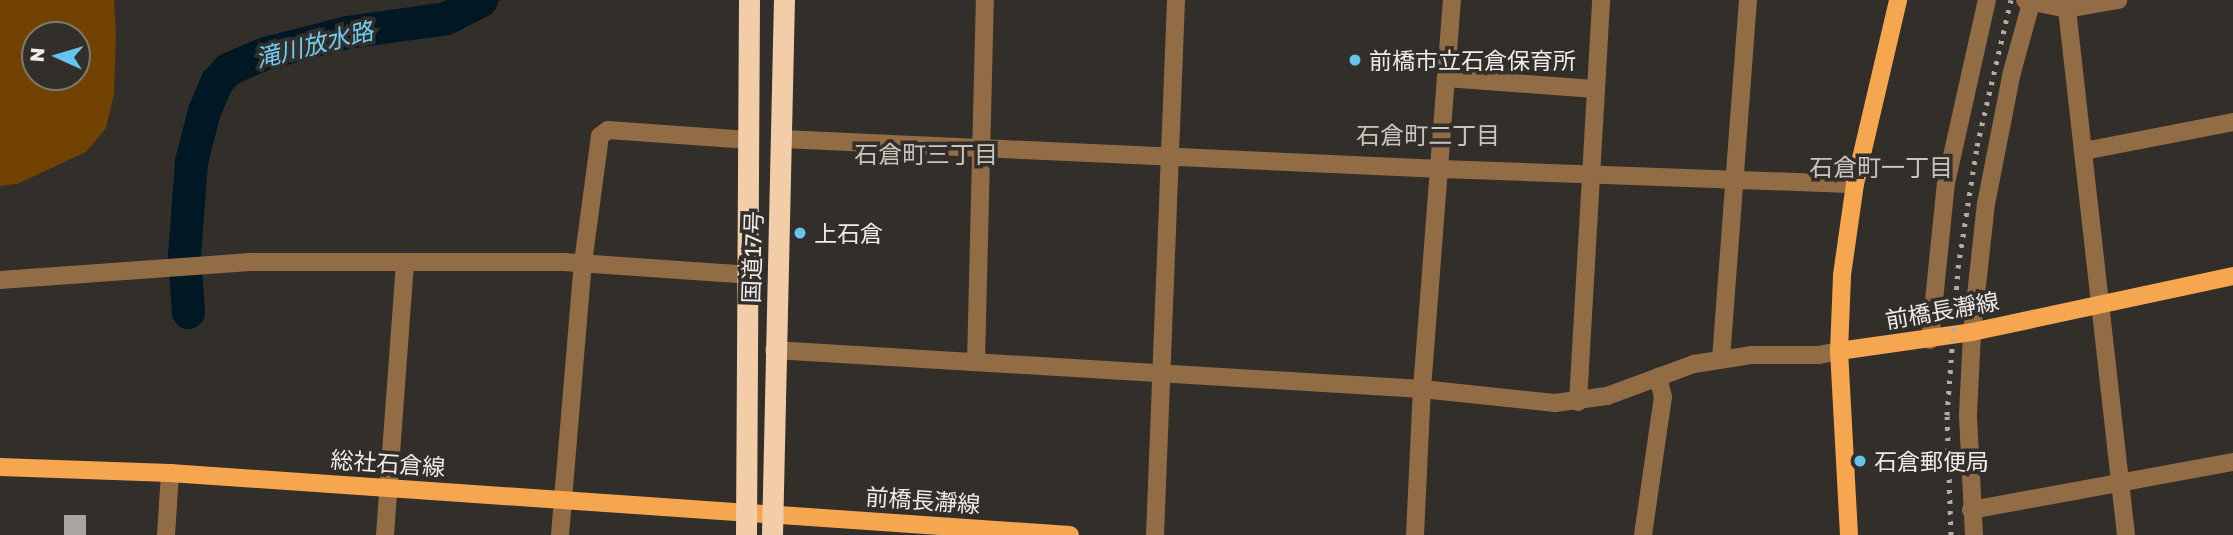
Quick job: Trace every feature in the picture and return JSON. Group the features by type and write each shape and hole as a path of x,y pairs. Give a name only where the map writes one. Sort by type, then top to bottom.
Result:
{"highway":[{"name":"国道17号","path":"746,525 749,0"},
{"name":"国道17号","path":"772,526 774,350 783,139 784,0"}],"main road":[{"path":"1849,535 1839,351 1842,275 1855,184 1898,0"},
{"name":"前橋長瀞線","path":"1839,351 1930,340 2233,276"},
{"name":"総社石倉線","path":"0,467 170,473 564,500 746,525 772,526"},
{"name":"前橋長瀞線","path":"772,526 1070,535"}],"street":[{"path":"976,362 985,0"},
{"path":"1155,535 1176,0"},
{"path":"1415,535 1422,389 1452,0"},
{"path":"1578,402 1601,0"},
{"path":"1721,359 1737,179 1748,0"},
{"path":"1930,340 1946,183 1987,0"},
{"path":"1974,535 1968,415 1972,332 1988,192 2012,72 2030,1 2067,9 2118,0"},
{"path":"2067,9 2126,535"},
{"path":"1446,78 1595,89"},
{"path":"2084,151 2233,122"},
{"path":"560,535 583,263 598,140 608,130 749,140"},
{"path":"783,139 1441,169 1855,184"},
{"path":"385,535 405,262"},
{"path":"0,280 215,263 583,263 748,275"},
{"path":"774,350 1422,389 1555,403 1578,402 1628,390 1694,364 1721,359 1752,355 1819,355 1839,351"},
{"path":"1643,535 1663,397 1658,377"},
{"path":"1971,510 2233,462"},
{"path":"166,535 170,473"}],"shaded area":[{"path":"0,0 114,0 114,94 106,128 86,152 17,184 0,186"}],"water":[{"path":"468,0 501,0 460,20 446,18"}],"building":[{"path":"64,515 86,515 86,535 64,535"}],"waterway":[{"name":"滝川放水路","path":"188,312 184,255 191,161 204,111 217,81 228,69 265,53 347,32 446,18 481,0"}],"railway":[{"path":"1951,535 1947,415 1958,268 1977,146 2011,0"}],"place":[{"name":"前橋市立石倉保育所","path":"1355,60"},
{"name":"上石倉","path":"800,233"},
{"name":"石倉郵便局","path":"1860,461"}],"district":[{"name":"石倉町二丁目","path":"1428,135"},
{"name":"石倉町三丁目","path":"926,154"},
{"name":"石倉町一丁目","path":"1881,167"}]}
